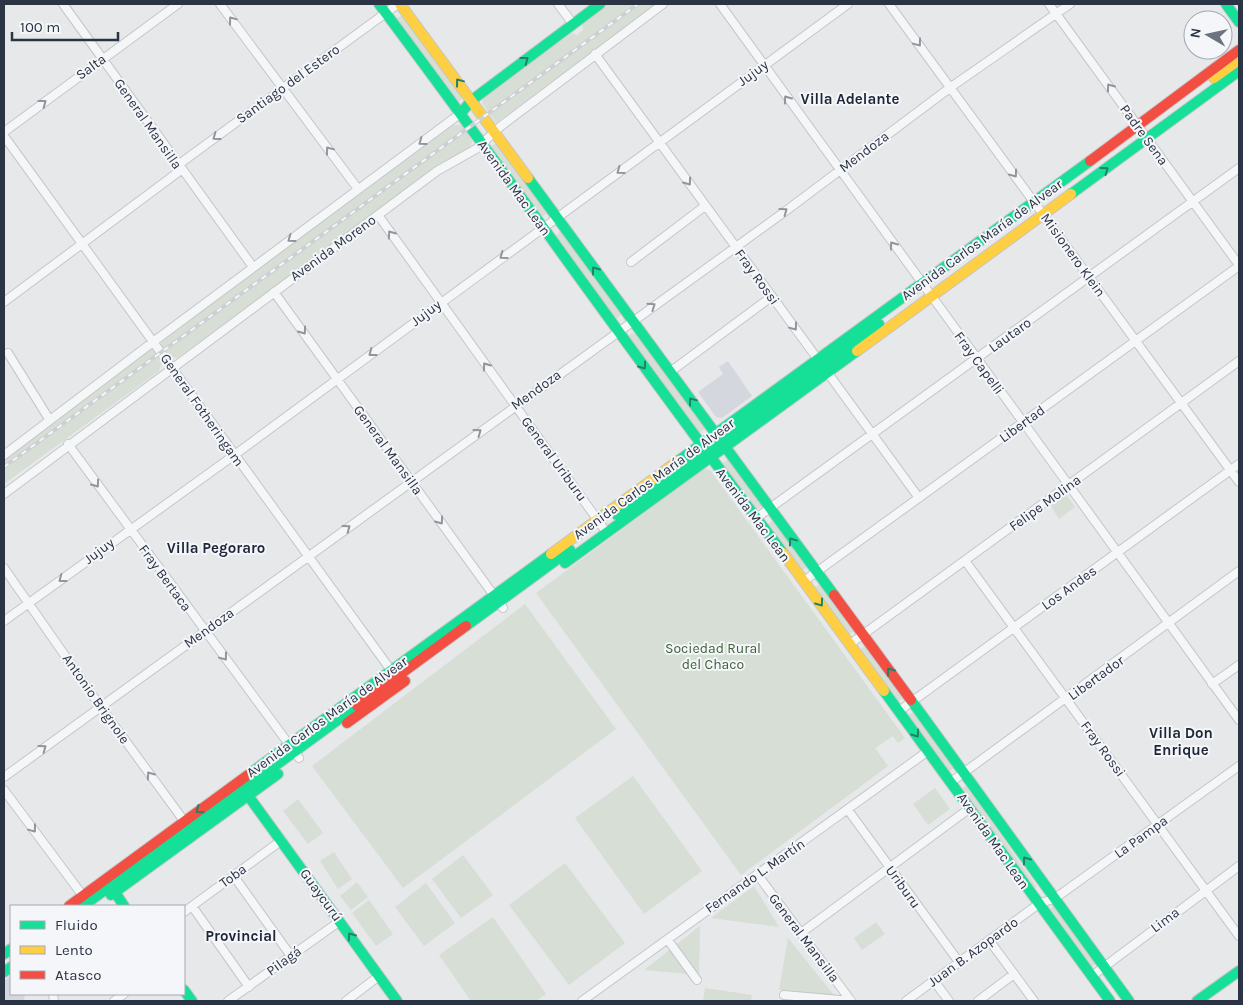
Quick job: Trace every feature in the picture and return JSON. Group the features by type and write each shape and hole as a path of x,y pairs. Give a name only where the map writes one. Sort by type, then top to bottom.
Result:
{"main road":[{"name":"Avenida Mac Lean","path":"399,4 472,100 721,440 1129,1001"},
{"path":"461,113 472,100 600,4"},
{"path":"1226,4 1239,22"},
{"name":"Avenida Mac Lean","path":"382,8 461,113 482,145 706,452 755,519 804,581 1110,1001"},
{"name":"Avenida Carlos María de Alvear","path":"1143,132 1239,50"},
{"name":"Avenida Carlos María de Alvear","path":"96,905 110,886 187,825 294,752 396,678 1239,60"},
{"name":"Avenida Carlos María de Alvear","path":"1143,132 1239,71"},
{"name":"Avenida Carlos María de Alvear","path":"83,901 110,886 246,792 294,752 603,526"},
{"name":"Avenida Carlos María de Alvear","path":"187,825 246,792"},
{"name":"Guaycurú","path":"246,792 398,1001"},
{"path":"110,886 123,905"},
{"path":"1198,1001 1239,971"}],"street":[{"name":"General Mansilla","path":"62,4 179,168 253,267"},
{"name":"Salta","path":"4,132 178,4"},
{"path":"220,4 358,189"},
{"name":"Santiago del Estero","path":"4,302 81,245 283,88 382,8 399,4"},
{"path":"558,4 573,24"},
{"name":"Avenida Moreno","path":"4,494 68,444 437,171 482,145 501,126 663,4"},
{"name":"Fray Capelli","path":"720,4 1168,625 1239,720"},
{"name":"Jujuy","path":"4,621 129,529 233,456 542,227 848,4"},
{"name":"Misionero Klein","path":"889,4 1239,482"},
{"name":"Padre Sena","path":"1049,4 1239,266"},
{"name":"Mendoza","path":"4,777 735,247 951,87 1070,4"},
{"name":"Fray Rossi","path":"595,54 771,297 920,498"},
{"path":"4,455 49,419 461,113"},
{"name":"General Fotheringam","path":"4,136 81,245 172,367 233,456 396,678"},
{"name":"Lautaro","path":"755,519 871,433 976,360 1239,168"},
{"path":"631,262 705,206"},
{"name":"General Uriburu","path":"378,215 603,526"},
{"name":"Libertad","path":"804,581 1239,266"},
{"name":"General Mansilla","path":"274,292 498,602"},
{"path":"670,372 771,297"},
{"path":"8,353 49,419"},
{"name":"Felipe Molina","path":"850,644 966,562 1239,361"},
{"name":"Fray Bertaca","path":"68,444 294,752"},
{"name":"Los Andes","path":"899,711 1239,464"},
{"name":"Fray Rossi","path":"966,562 1239,936"},
{"name":"Antonio Brignole","path":"4,568 100,706 187,825"},
{"name":"Libertador","path":"951,782 1168,625 1239,571"},
{"path":"1212,684 1239,664"},
{"name":"Fernando L. Martín","path":"582,1001 928,751"},
{"name":"La Pampa","path":"1040,903 1054,899 1239,766"},
{"path":"4,790 83,901"},
{"path":"801,933 970,808"},
{"name":"Uriburu","path":"848,810 959,962"},
{"name":"Toba","path":"185,911 282,840"},
{"name":"Lima","path":"1092,976 1239,866"},
{"name":"General Mansilla","path":"757,874 851,1001"},
{"path":"233,875 291,956"},
{"name":"Juan B. Azopardo","path":"906,1001 1040,903"},
{"path":"192,906 250,987"},
{"name":"Pilagá","path":"228,1001 340,921"},
{"path":"668,940 697,980"},
{"path":"989,940 1034,1001"},
{"path":"978,1001 1014,974"},
{"path":"346,1001 379,976"},
{"path":"934,981 949,1001"},
{"path":"784,994 851,1001"}],"shaded area":[{"path":"728,361 752,396 722,418 716,417 698,392 723,374 719,367"},
{"path":"10,977 10,995 25,995 24,1001 4,1001 4,981"}],"green space":[{"path":"606,4 656,4 496,123 482,103 484,96 572,33 577,35 583,30 582,21"},
{"path":"402,15 465,96 458,102 396,19"},
{"path":"453,125 461,125 469,133 472,142 469,150 444,163 177,358 168,356 161,348 162,340"},
{"path":"497,142 548,213 541,217 491,147"},
{"path":"562,230 623,313 616,319 555,236"},
{"path":"632,333 637,335 705,428 698,434 630,341 629,336"},
{"path":"152,349 162,362 159,371 4,484 4,460 144,353"},
{"path":"728,459 763,506 756,510 722,464"},
{"name":"Sociedad Rural del Chaco","path":"704,469 710,470 905,738 898,743 893,736 875,748 888,766 741,875 536,593"},
{"path":"1066,494 1075,507 1059,519 1050,505"},
{"path":"773,520 807,567 801,572 767,525"},
{"path":"820,584 854,631 848,635 814,588"},
{"path":"525,604 616,729 403,888 312,766"},
{"path":"865,646 903,698 897,702 859,650"},
{"path":"913,712 954,768 948,772 907,716"},
{"path":"633,776 702,871 644,914 575,818"},
{"path":"966,786 1037,887 1032,890 961,789"},
{"path":"935,788 950,809 928,825 913,804"},
{"path":"298,799 323,833 308,844 283,811"},
{"path":"334,852 352,879 338,889 320,861"},
{"path":"463,855 493,895 461,918 432,879"},
{"path":"565,863 625,943 569,985 509,905"},
{"path":"357,882 368,897 351,910 340,896"},
{"path":"426,883 455,923 424,946 395,907"},
{"path":"754,886 779,927 711,918"},
{"path":"369,900 393,934 376,946 352,913"},
{"path":"1054,906 1096,964 1090,968 1048,910"},
{"path":"493,917 546,994 536,1001 471,1001 439,955"},
{"path":"876,922 885,934 862,950 854,938"},
{"path":"700,926 699,975 644,970"},
{"path":"788,938 834,995 779,990"},
{"path":"705,988 752,995 751,1001 703,1001"}],"railway":[{"path":"4,467 638,4"}],"traffic: fast":[{"path":"379,4 681,417 783,553"},
{"path":"461,113 472,100 600,4"},
{"path":"1226,4 1239,22"},
{"path":"1071,194 1239,71"},
{"path":"678,461 1090,161"},
{"path":"528,178 834,595"},
{"path":"617,515 879,324"},
{"path":"565,563 857,351"},
{"path":"466,626 570,550"},
{"path":"252,772 551,554"},
{"path":"884,691 1110,1001"},
{"path":"911,700 1129,1001"},
{"path":"84,905 357,706"},
{"path":"111,895 278,774"},
{"path":"244,790 397,1001"},
{"path":"111,886 123,905"},
{"path":"4,954 10,950"},
{"path":"4,972 10,968"},
{"path":"1197,1001 1239,971"},
{"path":"185,991 192,1001"}],"traffic: slow":[{"path":"400,4 528,178"},
{"path":"1214,78 1239,60"},
{"path":"857,351 1071,194"},
{"path":"551,554 678,461"},
{"path":"783,553 884,691"}],"traffic: jam":[{"path":"1090,161 1239,50"},
{"path":"834,595 911,700"},
{"path":"357,706 466,626"},
{"path":"347,723 405,681"},
{"path":"70,905 252,772"}],"district":[{"name":"Villa Adelante","path":"850,99"},
{"name":"Villa Pegoraro","path":"216,548"},
{"name":"Villa Don Enrique","path":"1181,742"},
{"name":"Provincial","path":"241,936"}]}
